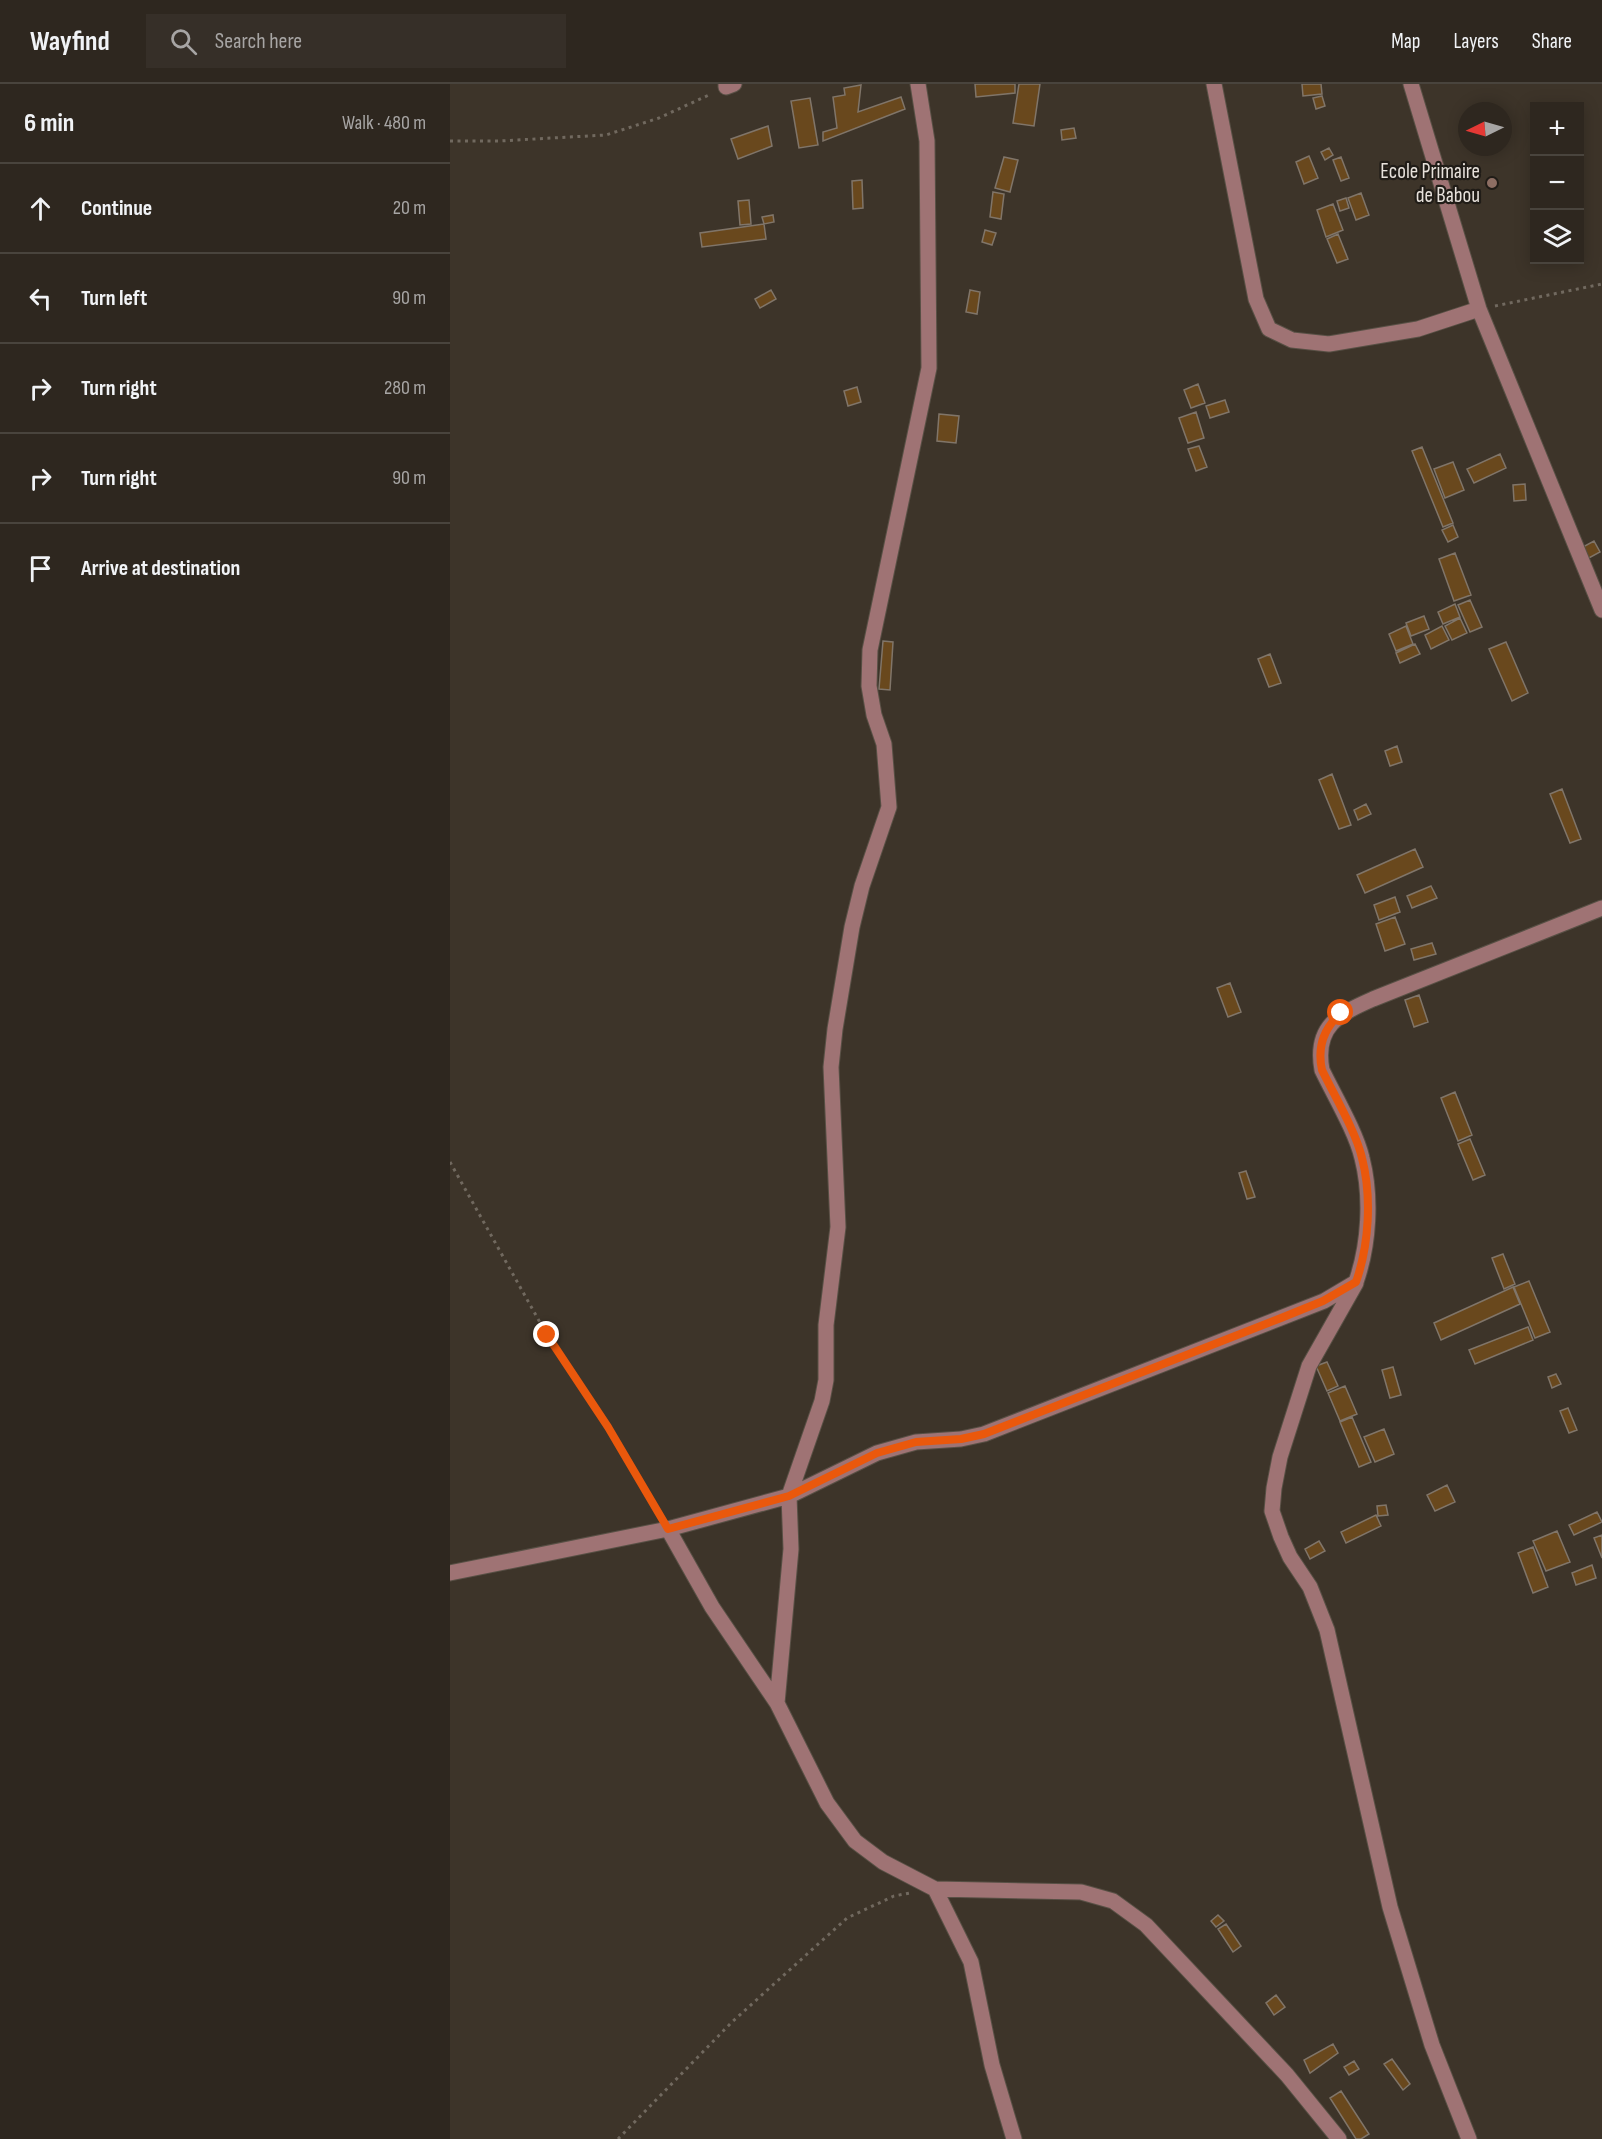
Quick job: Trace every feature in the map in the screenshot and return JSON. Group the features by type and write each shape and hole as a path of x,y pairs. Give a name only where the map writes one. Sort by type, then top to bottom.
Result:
{"street":[{"path":"777,1703 792,1549 789,1496 822,1401 826,1380 826,1325 838,1227 831,1067 842,978 862,886 889,807 884,744 874,715 869,686 870,650 929,368 927,141 918,84"},
{"path":"1214,84 1256,299 1269,329 1292,340 1329,345 1418,328 1479,309"},
{"path":"1412,84 1479,309 1602,610"},
{"path":"1469,2139 1432,2045 1390,1907 1327,1630 1310,1587 1290,1557 1272,1511 1280,1457 1309,1366 1356,1282 1364,1258 1366,1186 1362,1157 1322,1070 1319,1056 1329,1024 1341,1013 1602,908"},
{"path":"450,1573 668,1529 789,1496 877,1453 916,1442 961,1439 984,1434 1323,1301 1356,1282"},
{"path":"668,1529 712,1607 777,1703 827,1803 855,1841 884,1862 935,1889 1081,1892 1113,1901 1146,1925 1287,2075 1339,2139"},
{"path":"935,1889 971,1962 989,2054 1014,2139"}],"path":[{"path":"450,141 499,141 606,135 659,118 729,85"},
{"path":"1479,309 1602,284"},
{"path":"450,1162 547,1335 608,1427 668,1529"},
{"path":"618,2139 732,2022 847,1918 894,1896 935,1889"}],"building":[{"path":"975,84 1015,84 1015,93 976,97"},
{"path":"1019,84 1040,84 1034,126 1013,123"},
{"path":"1302,84 1321,84 1322,94 1303,96"},
{"path":"861,85 858,112 901,97 905,109 823,141 823,132 837,128 833,97 845,95 844,88"},
{"path":"1322,96 1325,106 1316,109 1313,98"},
{"path":"810,98 818,145 799,148 791,101"},
{"path":"768,126 772,146 738,159 731,139"},
{"path":"1074,128 1076,138 1062,140 1061,130"},
{"path":"1329,148 1333,155 1325,160 1321,152"},
{"path":"1309,156 1318,178 1304,184 1296,162"},
{"path":"1004,157 1018,160 1010,192 995,188"},
{"path":"1341,157 1349,178 1341,181 1333,160"},
{"path":"862,180 863,208 853,209 852,181"},
{"path":"993,192 1004,194 1001,219 990,217"},
{"path":"1361,193 1369,215 1356,220 1348,198"},
{"path":"1346,198 1349,208 1340,211 1337,201"},
{"path":"749,200 751,224 740,225 738,201"},
{"path":"1333,204 1343,230 1326,237 1317,210"},
{"path":"773,215 774,222 764,224 762,217"},
{"path":"764,224 766,239 702,247 700,233"},
{"path":"985,230 996,233 992,245 982,242"},
{"path":"1338,234 1348,259 1337,263 1327,239"},
{"path":"771,290 776,299 760,308 755,299"},
{"path":"970,290 980,292 977,314 966,312"},
{"path":"1198,384 1205,403 1191,408 1184,390"},
{"path":"857,387 861,402 848,406 844,391"},
{"path":"1225,400 1229,412 1210,418 1206,406"},
{"path":"1196,412 1204,438 1188,443 1179,418"},
{"path":"939,414 959,416 956,443 937,441"},
{"path":"1199,446 1207,467 1196,471 1188,449"},
{"path":"1422,447 1453,523 1443,527 1412,451"},
{"path":"1500,454 1506,468 1474,483 1467,469"},
{"path":"1453,462 1464,490 1445,498 1434,469"},
{"path":"1525,484 1526,500 1514,501 1513,485"},
{"path":"1453,525 1458,537 1448,542 1442,530"},
{"path":"1594,541 1600,552 1587,559 1581,548"},
{"path":"1455,553 1471,595 1454,601 1439,559"},
{"path":"1470,600 1482,627 1470,632 1458,605"},
{"path":"1455,604 1460,617 1443,624 1438,612"},
{"path":"1424,616 1429,629 1411,636 1406,623"},
{"path":"1460,618 1467,633 1452,640 1445,626"},
{"path":"1406,626 1413,644 1396,651 1389,634"},
{"path":"1442,626 1449,640 1431,649 1425,635"},
{"path":"883,641 893,642 890,690 879,689"},
{"path":"1506,642 1528,693 1512,701 1489,649"},
{"path":"1415,644 1420,654 1400,663 1396,653"},
{"path":"1270,654 1281,683 1269,687 1258,659"},
{"path":"1397,746 1402,762 1390,766 1385,751"},
{"path":"1332,774 1351,825 1339,829 1319,780"},
{"path":"1562,789 1581,839 1570,843 1550,794"},
{"path":"1366,804 1371,814 1358,820 1354,810"},
{"path":"1415,849 1423,867 1365,893 1357,875"},
{"path":"1431,886 1437,898 1412,908 1407,896"},
{"path":"1395,897 1400,912 1379,920 1374,905"},
{"path":"1395,917 1405,944 1385,951 1376,924"},
{"path":"1432,943 1436,954 1414,960 1411,949"},
{"path":"1230,983 1241,1012 1228,1017 1217,988"},
{"path":"1419,995 1428,1022 1414,1027 1405,1000"},
{"path":"1455,1092 1472,1135 1458,1141 1441,1098"},
{"path":"1470,1139 1485,1175 1473,1180 1458,1144"},
{"path":"1246,1171 1255,1197 1247,1199 1239,1173"},
{"path":"1503,1254 1515,1284 1504,1289 1492,1258"},
{"path":"1529,1281 1550,1332 1535,1338 1514,1287"},
{"path":"1513,1287 1520,1304 1441,1340 1434,1323"},
{"path":"1528,1327 1533,1340 1475,1364 1469,1350"},
{"path":"1327,1362 1338,1386 1327,1391 1316,1366"},
{"path":"1393,1367 1401,1395 1390,1398 1382,1370"},
{"path":"1556,1374 1561,1384 1552,1388 1548,1377"},
{"path":"1345,1386 1357,1414 1340,1421 1328,1393"},
{"path":"1568,1408 1577,1430 1569,1433 1560,1411"},
{"path":"1352,1417 1371,1462 1359,1467 1340,1422"},
{"path":"1384,1429 1394,1454 1375,1462 1364,1437"},
{"path":"1447,1485 1455,1502 1435,1511 1427,1495"},
{"path":"1386,1505 1388,1515 1378,1516 1377,1506"},
{"path":"1597,1512 1602,1522 1574,1535 1569,1525"},
{"path":"1376,1515 1381,1526 1346,1543 1341,1532"},
{"path":"1557,1531 1570,1562 1546,1571 1533,1541"},
{"path":"1602,1535 1602,1558 1594,1538"},
{"path":"1319,1541 1325,1551 1310,1559 1305,1549"},
{"path":"1533,1547 1548,1587 1533,1593 1518,1553"},
{"path":"1592,1565 1596,1578 1576,1585 1572,1573"},
{"path":"1218,1915 1224,1921 1216,1927 1211,1921"},
{"path":"1226,1924 1241,1946 1233,1952 1218,1929"},
{"path":"1276,1995 1285,2007 1274,2015 1266,2003"},
{"path":"1333,2044 1338,2053 1310,2073 1304,2060"},
{"path":"1392,2059 1410,2084 1403,2090 1384,2064"},
{"path":"1354,2061 1359,2069 1349,2075 1344,2067"},
{"path":"1341,2091 1369,2134 1361,2139 1356,2139 1330,2098"}],"place":[{"name":"Ecole Primaire de Babou","path":"1492,183"}],"route":[{"path":"547,1335 608,1427 668,1529 789,1496 877,1453 916,1442 961,1439 984,1434 1323,1301 1356,1282 1364,1258 1367,1215 1362,1157 1322,1070 1319,1056 1329,1024 1341,1013"}]}
